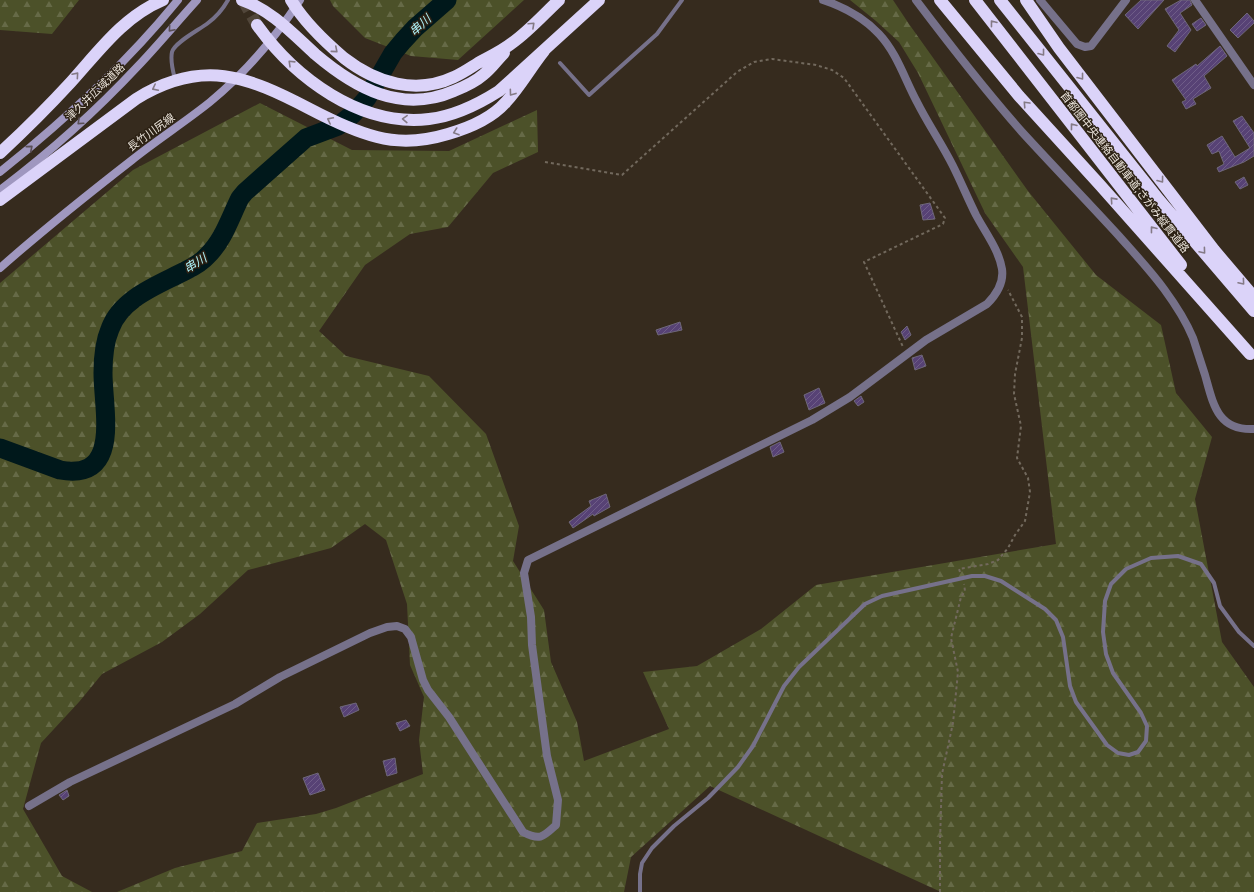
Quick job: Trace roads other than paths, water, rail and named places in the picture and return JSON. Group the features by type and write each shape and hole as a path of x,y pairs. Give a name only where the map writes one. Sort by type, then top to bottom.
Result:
{"highway":[{"path":"242,0 277,20 341,75 373,92 401,99 430,98 449,93 484,75 513,43 559,0"},
{"path":"290,0 307,23 336,51 360,69 381,80 403,85 426,85 442,82 466,71 513,43"},
{"path":"257,25 282,54 310,79 333,96 354,107 376,115 402,120 428,120 460,112 483,102 499,91 599,0"},
{"path":"940,0 1019,96 1252,357"},
{"name":"首都圏中央連絡自動車道;さがみ縦貫道路","path":"975,0 1252,357"},
{"name":"首都圏中央連絡自動車道;さがみ縦貫道路","path":"1000,0 1154,194 1254,311"},
{"path":"1026,0 1064,55 1214,250 1254,297"},
{"path":"0,153 48,107 121,27 144,9 160,2"},
{"path":"0,200 136,99 153,88 175,80 206,75 236,78 263,86 363,134 390,139 416,140 443,136 463,129 491,115 506,102 544,51"}],"main road":[{"name":"津久井広域道路","path":"0,172 56,126 107,78 178,0"},
{"name":"津久井広域道路","path":"0,190 67,134 104,100 137,68 196,0"},
{"name":"長竹川尻線","path":"0,268 80,200 192,116 220,93 266,46 300,0"}],"street":[{"path":"29,806 70,782 235,704 280,677 364,636 387,627 397,626 405,629 411,637 423,680 428,690 449,718 523,832 533,837 545,835 556,825 558,800 547,756 532,645 531,618 524,573 528,560 812,420 850,397 926,340 987,304 993,298 1002,279 1002,271 998,256 975,214 952,165 890,49 879,34 861,18 844,8 823,0"},
{"path":"916,0 1008,114 1134,253 1164,289 1183,318 1197,348 1215,409 1227,422 1236,427 1246,430 1254,429"},
{"path":"1040,0 1077,44 1085,47 1091,46 1126,0"},
{"path":"1195,0 1254,85"}],"lane":[{"path":"175,80 172,65 173,51 177,45 209,22 220,12 228,0"},
{"path":"560,63 589,95 657,34 682,0"},
{"path":"640,892 640,874 642,864 646,856 663,836 708,798 738,767 753,746 784,686 799,667 865,604 882,596 972,576 985,576 1002,581 1045,609 1056,620 1063,637 1070,686 1076,702 1107,745 1118,753 1129,755 1138,752 1146,741 1148,726 1141,713 1113,673 1106,654 1103,632 1105,601 1111,584 1126,569 1151,558 1178,556 1201,564 1214,583 1220,606 1239,632 1254,646"}],"waterway":[{"name":"串川","path":"0,448 60,470 80,471 93,465 101,454 105,440 106,423 103,373 104,356 108,334 115,318 131,301 152,287 200,263 218,243 240,198 245,192 306,138 338,126 353,114 367,98 393,53 415,28 447,0"}],"tunnel":[{"path":"243,0 257,25"}]}
